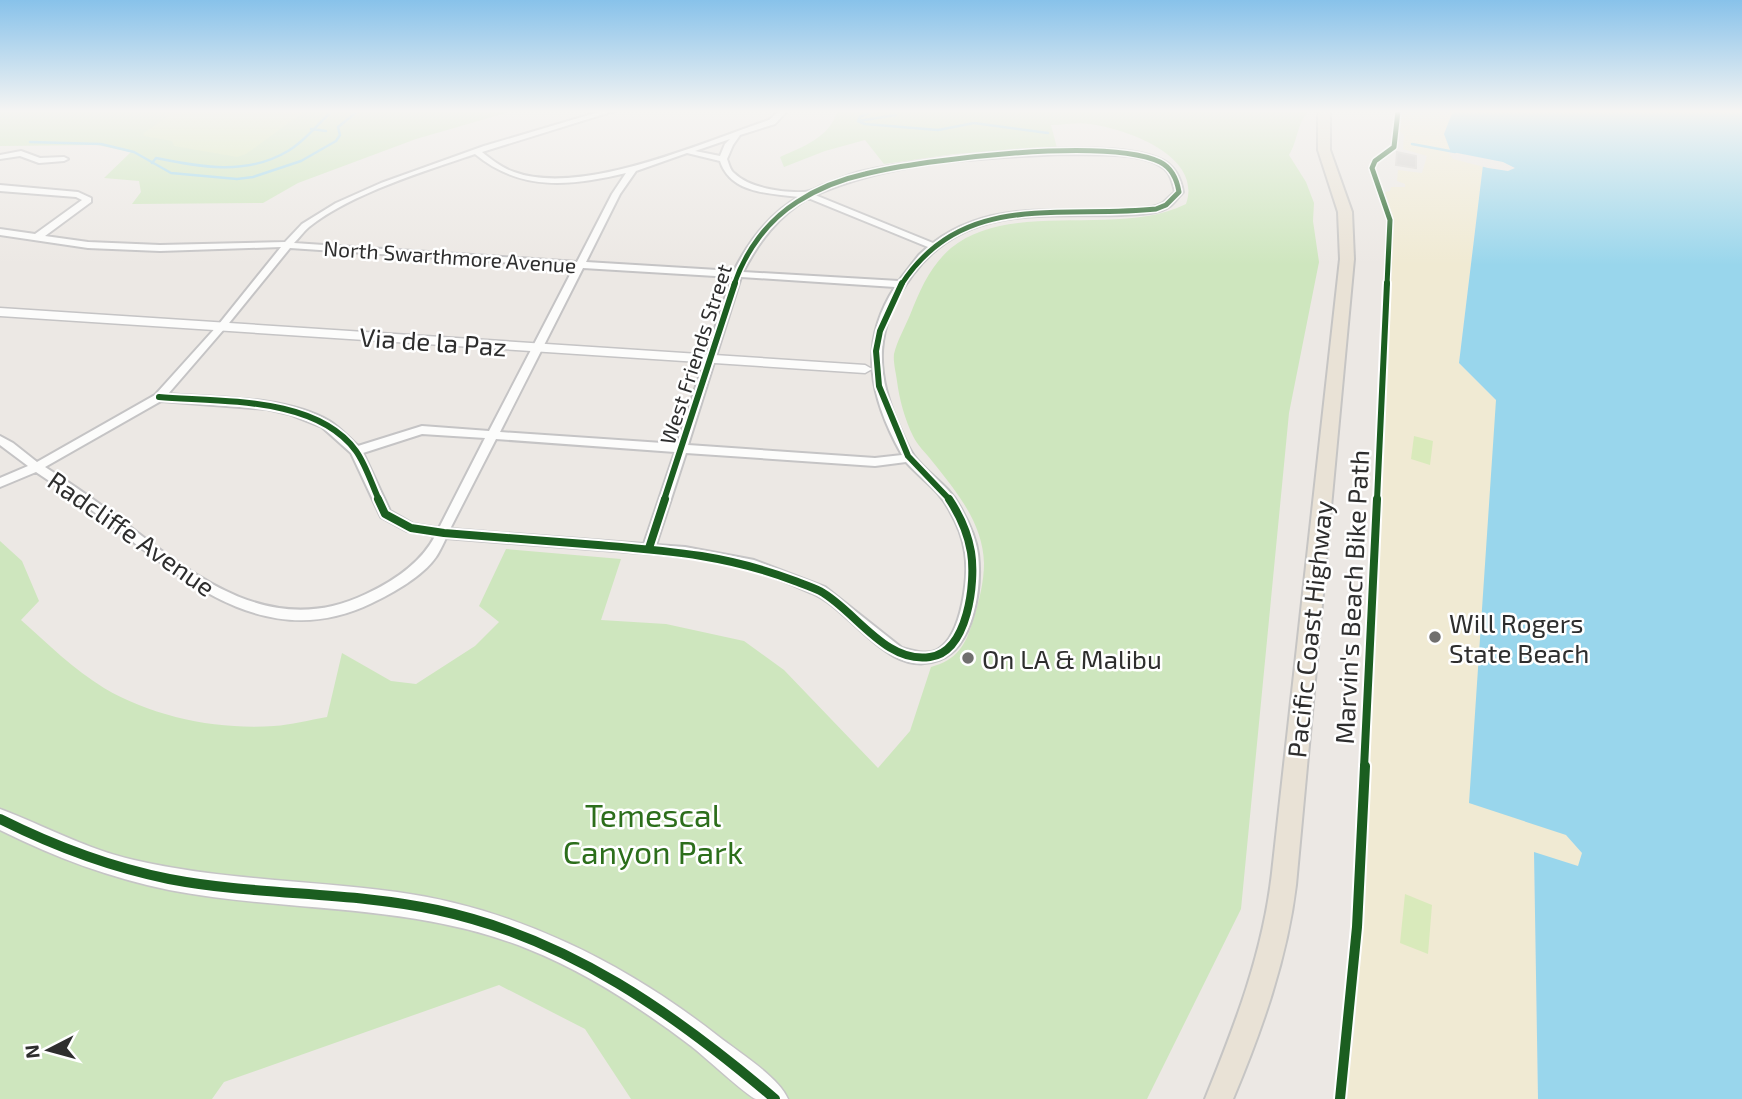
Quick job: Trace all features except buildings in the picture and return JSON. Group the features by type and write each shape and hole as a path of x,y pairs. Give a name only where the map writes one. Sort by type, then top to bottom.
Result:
{"highway":[{"name":"Pacific Coast Highway","path":"1219,1099 1247,1034 1266,973 1279,917 1347,259 1345,212 1328,162"}],"main road":[{"path":"0,819 83,854 133,871 206,883 370,899 440,911 534,940 576,958 641,994 717,1048 775,1099"}],"street":[{"path":"0,440 37,467 159,397 222,326 289,241 334,208 443,162"},
{"path":"487,162 503,172 526,178 596,179 652,162"},
{"path":"159,397 267,405 292,411 326,425 356,452 385,514 411,528 444,533 649,548 725,558 785,576 821,592 898,653 912,658 939,657 959,639 970,599 970,543 944,491 909,458 886,411 876,370 880,330 900,284 933,246 807,195 761,190 746,185 728,173 723,162"},
{"name":"West Friends Street","path":"649,548 738,273 749,248 766,228 807,195 863,174 930,162"},
{"name":"West Friends Street","path":"933,246 951,233 994,218 1065,211 1156,209 1166,205 1179,192 1177,176 1161,162"},
{"name":"Radcliffe Avenue","path":"0,483 37,467 71,487 186,574 225,597 258,608 292,614 337,611 374,598 408,578 431,555 616,194 633,169"},
{"path":"596,179 608,183 616,194"},
{"path":"0,188 78,195 88,200 36,238"},
{"name":"North Swarthmore Avenue","path":"0,232 88,245 160,248 273,244 289,241 581,265 900,284"},
{"name":"Via de la Paz","path":"0,312 865,369"},
{"path":"356,452 422,430 876,462 909,458"}],"green space":[{"path":"120,162 354,162 298,183 263,203 132,204 141,192 139,181 104,178"},
{"name":"Temescal Canyon Park","path":"782,162 796,162 784,167"},
{"name":"Temescal Canyon Park","path":"1176,162 1294,162 1306,182 1314,203 1313,221 1319,262 1289,413 1241,909 1147,1099 631,1099 585,1029 499,985 224,1082 212,1099 0,1099 0,541 22,561 39,601 21,620 93,681 123,698 164,714 208,723 252,727 327,717 342,653 391,681 416,684 475,646 499,622 479,606 506,549 621,559 601,620 666,624 744,641 784,670 878,768 910,731 931,667 954,656 967,637 983,577 984,563 979,534 967,508 915,439 899,395 894,354 922,288 944,255 976,233 1004,225 1159,214 1186,204 1188,187 1183,172"},
{"path":"1414,436 1433,441 1430,465 1411,459"},
{"path":"1405,894 1432,905 1428,954 1400,943"}],"sand":[{"name":"Will Rogers State Beach","path":"1425,162 1480,162 1483,165 1459,363 1496,400 1566,835 1582,853 1578,866 1534,853 1538,1099 1346,1099 1355,1026 1360,944 1394,220 1385,192 1390,191 1391,187 1405,187 1405,184 1397,181 1398,170 1422,173"}],"water":[{"path":"1475,162 1742,162 1742,1099 1538,1099 1534,852 1578,866 1582,853 1566,835 1469,803 1496,400 1459,363 1483,165"}],"pier":[{"path":"1466,162 1504,162 1515,168 1508,171"}],"waterway":[{"path":"152,162 171,173 237,179 253,177 297,162"},
{"path":"180,162 223,167 261,162"}],"cycle path":[{"path":"649,548 738,273 766,228 796,202 828,186 863,174 931,162"},
{"path":"159,397 267,405 326,424 356,451 385,514 411,528 444,533 685,552 754,565 821,591 898,653 916,658 932,657 944,653 960,633 968,604 972,557 966,533 954,506 941,488 908,456 881,394 876,370 876,351 887,311 908,274 922,257 953,233 977,223 1027,213 1131,212 1166,205 1179,192 1176,178 1160,162"},
{"name":"Marvin's Beach Bike Path","path":"1340,1099 1357,927 1390,220 1372,168 1374,162"},
{"path":"0,819 65,849 133,871 208,885 361,899 437,910 485,922 531,938 576,959 660,1008 738,1067 775,1099"}],"place":[{"name":"Will Rogers State Beach","path":"1435,637"},
{"name":"On LA & Malibu","path":"968,658"}]}
